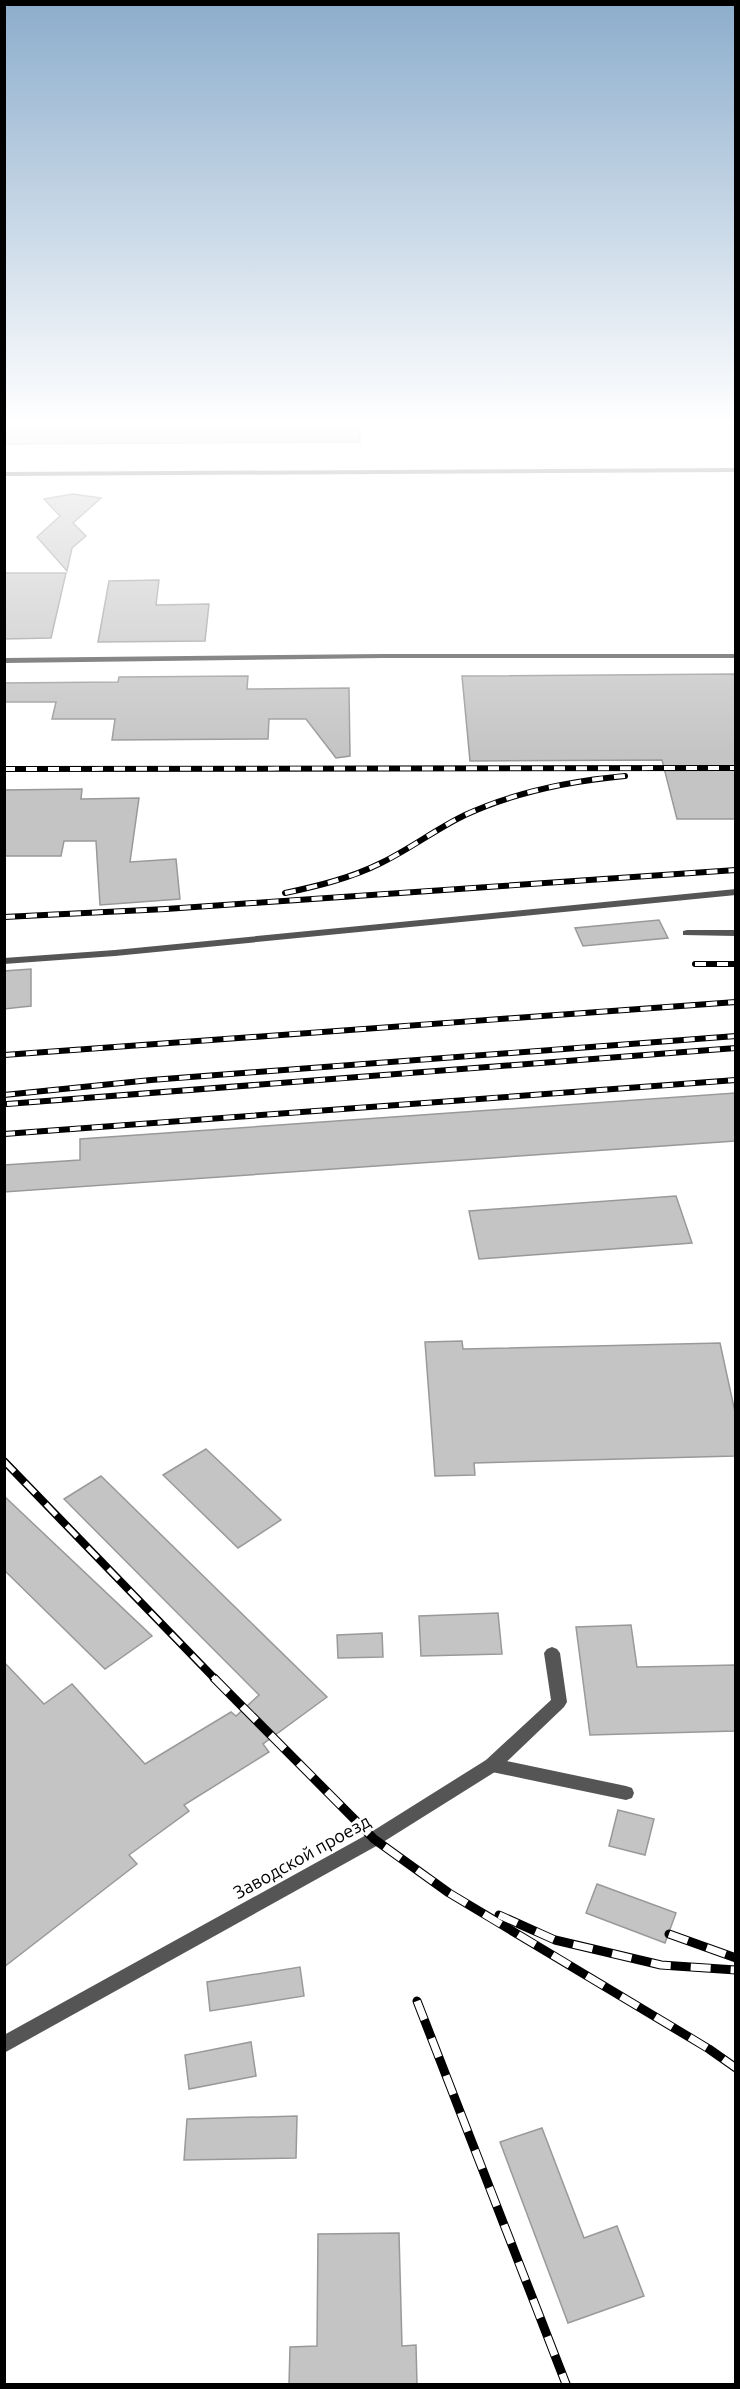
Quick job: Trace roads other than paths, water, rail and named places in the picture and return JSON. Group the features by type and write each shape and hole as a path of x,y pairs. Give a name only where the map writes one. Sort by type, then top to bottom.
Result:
{"street":[{"path":"4,661 383,656 735,656"},
{"path":"4,961 127,952 735,892"},
{"path":"687,933 735,933"},
{"name":"Заводской проезд","path":"4,2045 375,1839 492,1765 559,1702 552,1653"},
{"path":"492,1765 626,1793"}],"railway":[{"path":"4,769 736,768"},
{"path":"285,893 334,881 370,868 465,815 503,800 563,784 625,776"},
{"path":"4,917 166,909 736,870"},
{"path":"695,964 736,964"},
{"path":"4,1055 736,1002"},
{"path":"4,1095 151,1080 736,1036"},
{"path":"7,1104 736,1048"},
{"path":"4,1134 736,1080"},
{"path":"4,1461 216,1680"},
{"path":"214,1678 374,1839 449,1893 709,2049 736,2068"},
{"path":"499,1915 555,1940 661,1965 736,1970"},
{"path":"669,1934 736,1958"},
{"path":"417,2001 566,2384"}]}
